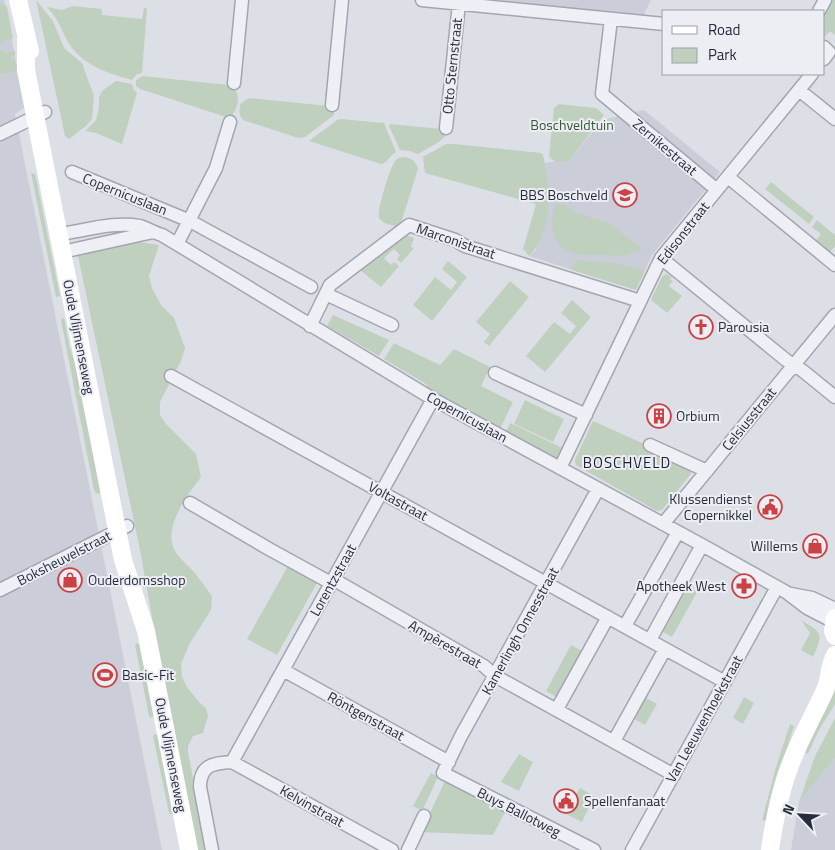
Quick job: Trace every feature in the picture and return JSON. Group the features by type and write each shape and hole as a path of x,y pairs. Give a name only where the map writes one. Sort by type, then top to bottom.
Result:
{"street":[{"name":"Oude Vlijmenseweg","path":"18,0 26,40 38,80 40,114 65,242 122,528 146,618 146,631 189,850"},
{"path":"234,83 242,0"},
{"path":"332,105 342,0"},
{"path":"422,0 662,24"},
{"name":"Otto Sternstraat","path":"446,128 459,4"},
{"name":"Zernikestraat","path":"611,19 602,94 717,190"},
{"name":"Edisonstraat","path":"560,468 661,258 811,75"},
{"path":"799,90 835,119"},
{"path":"0,134 40,114"},
{"path":"177,244 216,168 230,122"},
{"name":"Copernicuslaan","path":"72,172 190,221 311,286"},
{"path":"728,177 835,265"},
{"name":"Marconistraat","path":"310,326 330,285 409,225 455,240 465,246 640,301"},
{"name":"Copernicuslaan","path":"65,242 152,232 177,244 433,399 702,545 782,590 807,608 835,621"},
{"path":"661,258 835,397"},
{"path":"326,294 392,325"},
{"name":"Celsiusstraat","path":"663,524 835,315"},
{"path":"495,373 586,416"},
{"name":"Voltastraat","path":"171,376 725,682"},
{"name":"Lorentzstraat","path":"232,762 433,399"},
{"path":"650,445 707,471"},
{"name":"Kamerlingh Onnesstraat","path":"446,768 461,736 598,489"},
{"name":"Ampèrestraat","path":"190,503 269,549 332,581 484,666 495,676 674,775"},
{"name":"Boksheuvelstraat","path":"0,590 122,528"},
{"path":"625,626 678,532"},
{"path":"650,640 702,545"},
{"name":"Van Leeuwenhoekstraat","path":"632,850 725,682 782,590"},
{"path":"557,709 608,616"},
{"path":"614,741 665,648"},
{"path":"770,850 780,798 789,768 806,728 831,681 831,663 835,655"},
{"name":"Röntgenstraat","path":"283,670 446,768"},
{"name":"Oude Vlijmenseweg","path":"212,850 200,780 202,773 211,764 232,762"},
{"name":"Kelvinstraat","path":"232,762 392,850"},
{"name":"Buys Ballotweg","path":"446,768 594,850"},
{"path":"408,850 424,816"}],"shaded area":[{"path":"0,0 4,0 25,107 15,114 162,850 0,850"},
{"path":"499,0 651,0 643,16"},
{"name":"BBS Boschveld","path":"644,110 720,172 652,255 636,290 529,256 536,250 548,184 545,163 569,161 602,120"},
{"path":"835,758 835,850 791,850 799,802"}],"green space":[{"path":"36,0 53,21 64,48 82,63 94,96 92,119 69,139 65,136"},
{"path":"832,0 835,0 835,35 830,31 825,37 825,15"},
{"path":"4,4 7,7 13,39 3,41 0,45 0,5"},
{"path":"73,6 102,9 102,15 142,19 144,8 147,8 142,73 137,74 132,80 97,68 82,58 68,42 58,21 47,7 62,10"},
{"path":"0,49 5,53 15,51 15,55 10,56 11,60 15,60 16,70 14,72 0,74"},
{"path":"143,76 228,85 237,92 238,103 234,113 226,117 140,89 136,86 136,80"},
{"path":"116,81 132,84 137,93 122,144 96,133 85,131 96,120 99,97 102,91"},
{"path":"249,98 329,106 334,110 334,115 305,137 298,138 243,120 239,110 240,105"},
{"name":"Boschveldtuin","path":"559,104 596,108 604,115 569,161 560,163 549,156 554,108"},
{"path":"341,119 384,123 396,152 381,164 309,141"},
{"path":"390,124 442,129 446,135 439,142 418,154 400,150 389,126"},
{"path":"446,144 541,153 543,155 549,194 547,221 537,246 529,256 523,249 536,204 425,173 423,157"},
{"path":"404,157 413,160 418,169 401,223 397,226 389,225 379,218 380,207 392,167 397,159"},
{"path":"31,173 35,174 36,178 60,296 56,297"},
{"path":"771,182 814,217 809,224 765,189"},
{"path":"556,203 566,205 574,212 607,222 641,247 641,250 628,254 580,255 565,250 553,232 552,217"},
{"path":"817,220 835,235 835,246 829,253 815,242 821,234 812,227"},
{"path":"403,234 414,238 411,247 414,248 401,263 397,259 400,255 394,249 384,258 391,265 394,262 399,266 381,287 359,269"},
{"path":"139,242 159,245 149,276 152,288 161,305 174,318 185,348 181,361 160,402 160,415 166,424 196,454 201,477 178,512 172,532 172,542 177,555 196,574 212,596 211,610 190,643 181,664 182,677 187,687 206,708 208,716 203,733 193,736 188,746 207,850 198,850 140,550 78,256 80,252 122,243"},
{"path":"576,260 613,263 645,270 636,290 572,270"},
{"path":"448,261 467,277 432,321 413,305 435,277 451,290 457,282 442,269"},
{"path":"666,274 672,277 670,279 673,281 669,286 682,296 667,313 651,300 662,277"},
{"path":"510,281 529,297 489,346 484,342 490,334 476,322"},
{"path":"572,300 591,317 545,372 526,356 554,322 570,334 576,326 561,313"},
{"path":"333,315 389,340 379,356 327,326"},
{"path":"64,318 103,492 97,494 94,490 61,320"},
{"path":"394,343 440,365 454,349 490,367 481,386 513,402 500,429 428,388 426,384 384,359"},
{"path":"525,400 564,419 553,442 514,424"},
{"path":"593,421 651,447 693,471 662,510 657,511 576,465 575,460"},
{"path":"510,423 565,449 559,458 554,458 506,432"},
{"path":"288,566 317,583 277,655 247,639"},
{"path":"683,584 697,592 672,637 658,629"},
{"path":"801,620 819,634 819,643 813,657 801,650 810,633"},
{"path":"139,644 154,716 151,718 149,716 135,645"},
{"path":"571,645 586,653 560,699 546,691"},
{"path":"835,688 835,704 819,730 808,754 804,752"},
{"path":"643,696 657,704 645,725 631,717"},
{"path":"744,697 754,703 743,724 733,718"},
{"path":"835,718 835,758 799,802 815,756"},
{"path":"790,724 794,726 767,821 762,820 776,767"},
{"path":"155,734 158,735 173,813 171,815 169,813 153,736"},
{"path":"519,754 533,762 519,791 501,782"},
{"path":"431,773 438,777 422,811 413,806"},
{"path":"445,781 505,812 493,835 421,832"},
{"path":"580,788 594,796 582,822 564,813"}],"place":[{"name":"BBS Boschveld","path":"625,195"},
{"name":"Parousia","path":"701,327"},
{"name":"Orbium","path":"659,416"},
{"name":"Klussendienst Copernikkel","path":"770,507"},
{"name":"Willems","path":"815,546"},
{"name":"Ouderdomsshop","path":"70,580"},
{"name":"Apotheek West","path":"744,586"},
{"name":"Basic-Fit","path":"105,675"},
{"name":"Spellenfanaat","path":"566,801"}],"district":[{"name":"BOSCHVELD","path":"627,463"}]}
